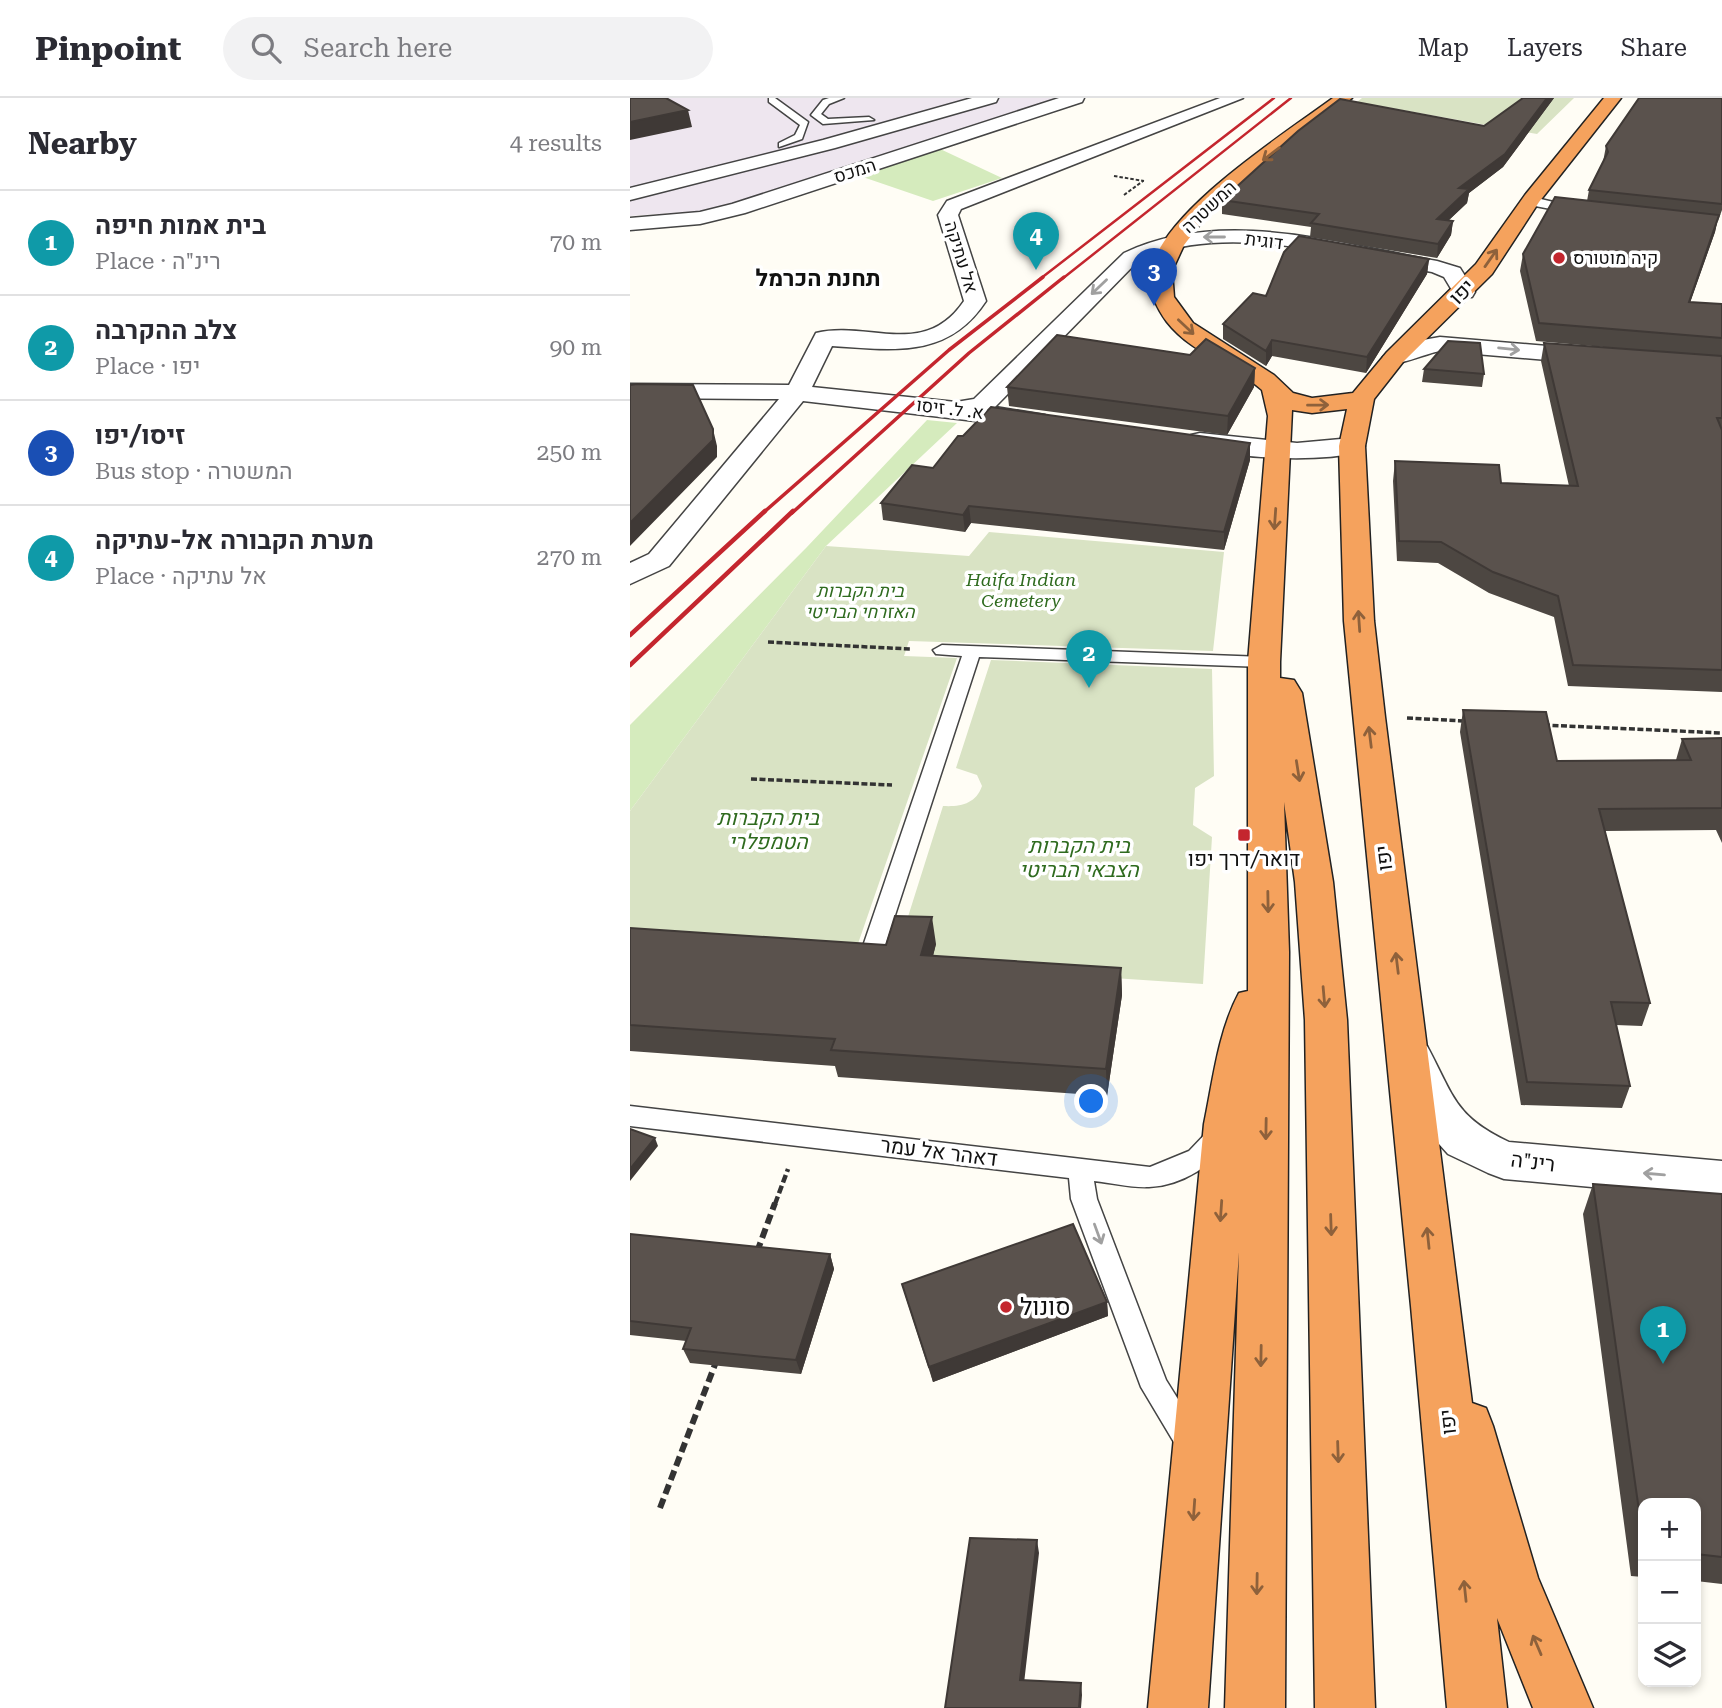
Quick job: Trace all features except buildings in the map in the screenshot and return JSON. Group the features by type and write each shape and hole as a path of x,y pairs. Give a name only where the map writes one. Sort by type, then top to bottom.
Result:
{"highway":[{"name":"המשטרה","path":"1344,98 1209,201 1176,238 1165,256 1161,277 1162,295 1170,310 1199,339 1267,381 1276,392 1295,403 1312,405 1362,398"},
{"name":"יפו","path":"1477,1708 1436,1306 1368,717 1359,621 1352,446 1362,398 1395,357 1464,292 1532,199 1613,98"},
{"path":"1255,1708 1269,952 1264,662 1281,416 1276,392"},
{"path":"1264,662 1286,693 1314,882 1326,1020 1345,1708"},
{"path":"1178,1708 1198,1454 1218,1257 1226,1124 1240,1053 1269,952"},
{"path":"1436,1306 1510,1580 1563,1708"}],"street":[{"path":"630,180 782,145 827,127 869,120 945,98"},
{"path":"630,194 805,150 990,98"},
{"name":"המכס","path":"630,224 721,214 1076,98"},
{"name":"אל עתיקה","path":"797,393 824,338 921,339 957,326 975,301 949,210 963,199 1235,98"},
{"path":"950,141 972,150"},
{"path":"1002,167 1024,177"},
{"path":"956,410 982,405 995,395 1132,257 1152,245 1176,238"},
{"name":"דוגית","path":"1176,238 1247,238 1437,267 1452,273 1464,292"},
{"path":"1395,357 1422,346 1447,344 1614,358"},
{"name":"א. ל. זיסו","path":"630,391 681,388 797,393 1065,424"},
{"path":"630,575 659,560 797,393"},
{"path":"995,395 997,405 1011,417"},
{"path":"1172,437 1279,450 1352,446"},
{"name":"רינ\"ה","path":"1406,1042 1429,1098 1446,1121 1464,1141 1504,1160 1722,1180"}],"lane":[{"path":"816,101 838,98"},
{"path":"808,111 838,98"},
{"path":"767,99 808,111 827,127 825,142 805,150"},
{"path":"767,99 791,101"},
{"path":"767,99 805,124 799,137 782,145"},
{"path":"1532,199 1545,206 1593,213"},
{"path":"942,650 1264,662"},
{"path":"873,949 972,651"},
{"name":"דאהר אל עמר","path":"630,1116 1150,1177 1166,1173 1206,1154 1226,1124"},
{"path":"1080,1169 1084,1199 1155,1387 1198,1454"}],"path":[{"path":"1124,195 1144,181"},
{"path":"768,642 942,650"},
{"path":"1368,717 1475,721"},
{"path":"1544,724 1722,733"},
{"path":"751,779 928,786"},
{"path":"752,1264 801,1136"},
{"path":"660,1508 719,1354"}],"shaded area":[{"path":"630,98 1058,98 717,210 630,216"}],"green space":[{"path":"1362,98 1574,98 1537,134 1357,102"},
{"path":"938,148 1002,178 933,201 857,175"},
{"path":"927,420 957,423 826,546 630,811 630,725 807,547"},
{"name":"בית הקברות הטמפלרי","path":"989,532 1224,552 1213,651 909,641 904,656 957,658 852,961 630,943 630,811 826,546 969,556"},
{"name":"בית הקברות הצבאי הבריטי","path":"991,660 1212,669 1214,776 1195,788 1193,825 1212,837 1203,984 947,967 900,942 943,806 972,801 982,786 977,775 956,768"}],"railway":[{"path":"1040,279 1274,98"},
{"path":"1062,279 1291,98"},
{"path":"763,513 949,350 1043,277"},
{"path":"792,513 969,353 1064,277"},
{"path":"630,635 765,511"},
{"path":"630,665 793,511"}],"place":[{"name":"קיה מוטורס","path":"1559,258"},
{"name":"מערת הקבורה אל-עתיקה","path":"1036,270"},
{"name":"זיסו/יפו","path":"1154,306"},
{"name":"צלב ההקרבה","path":"1089,688"},
{"name":"דואר/דרך יפו","path":"1244,835"},
{"name":"סונול","path":"1006,1307"},
{"name":"בית אמות חיפה","path":"1663,1364"}],"district":[{"name":"תחנת הכרמל","path":"818,278"}],"park label":[{"name":"Haifa Indian Cemetery","path":"1021,590"},
{"name":"בית הקברות האזרחי הבריטי","path":"860,601"}]}
